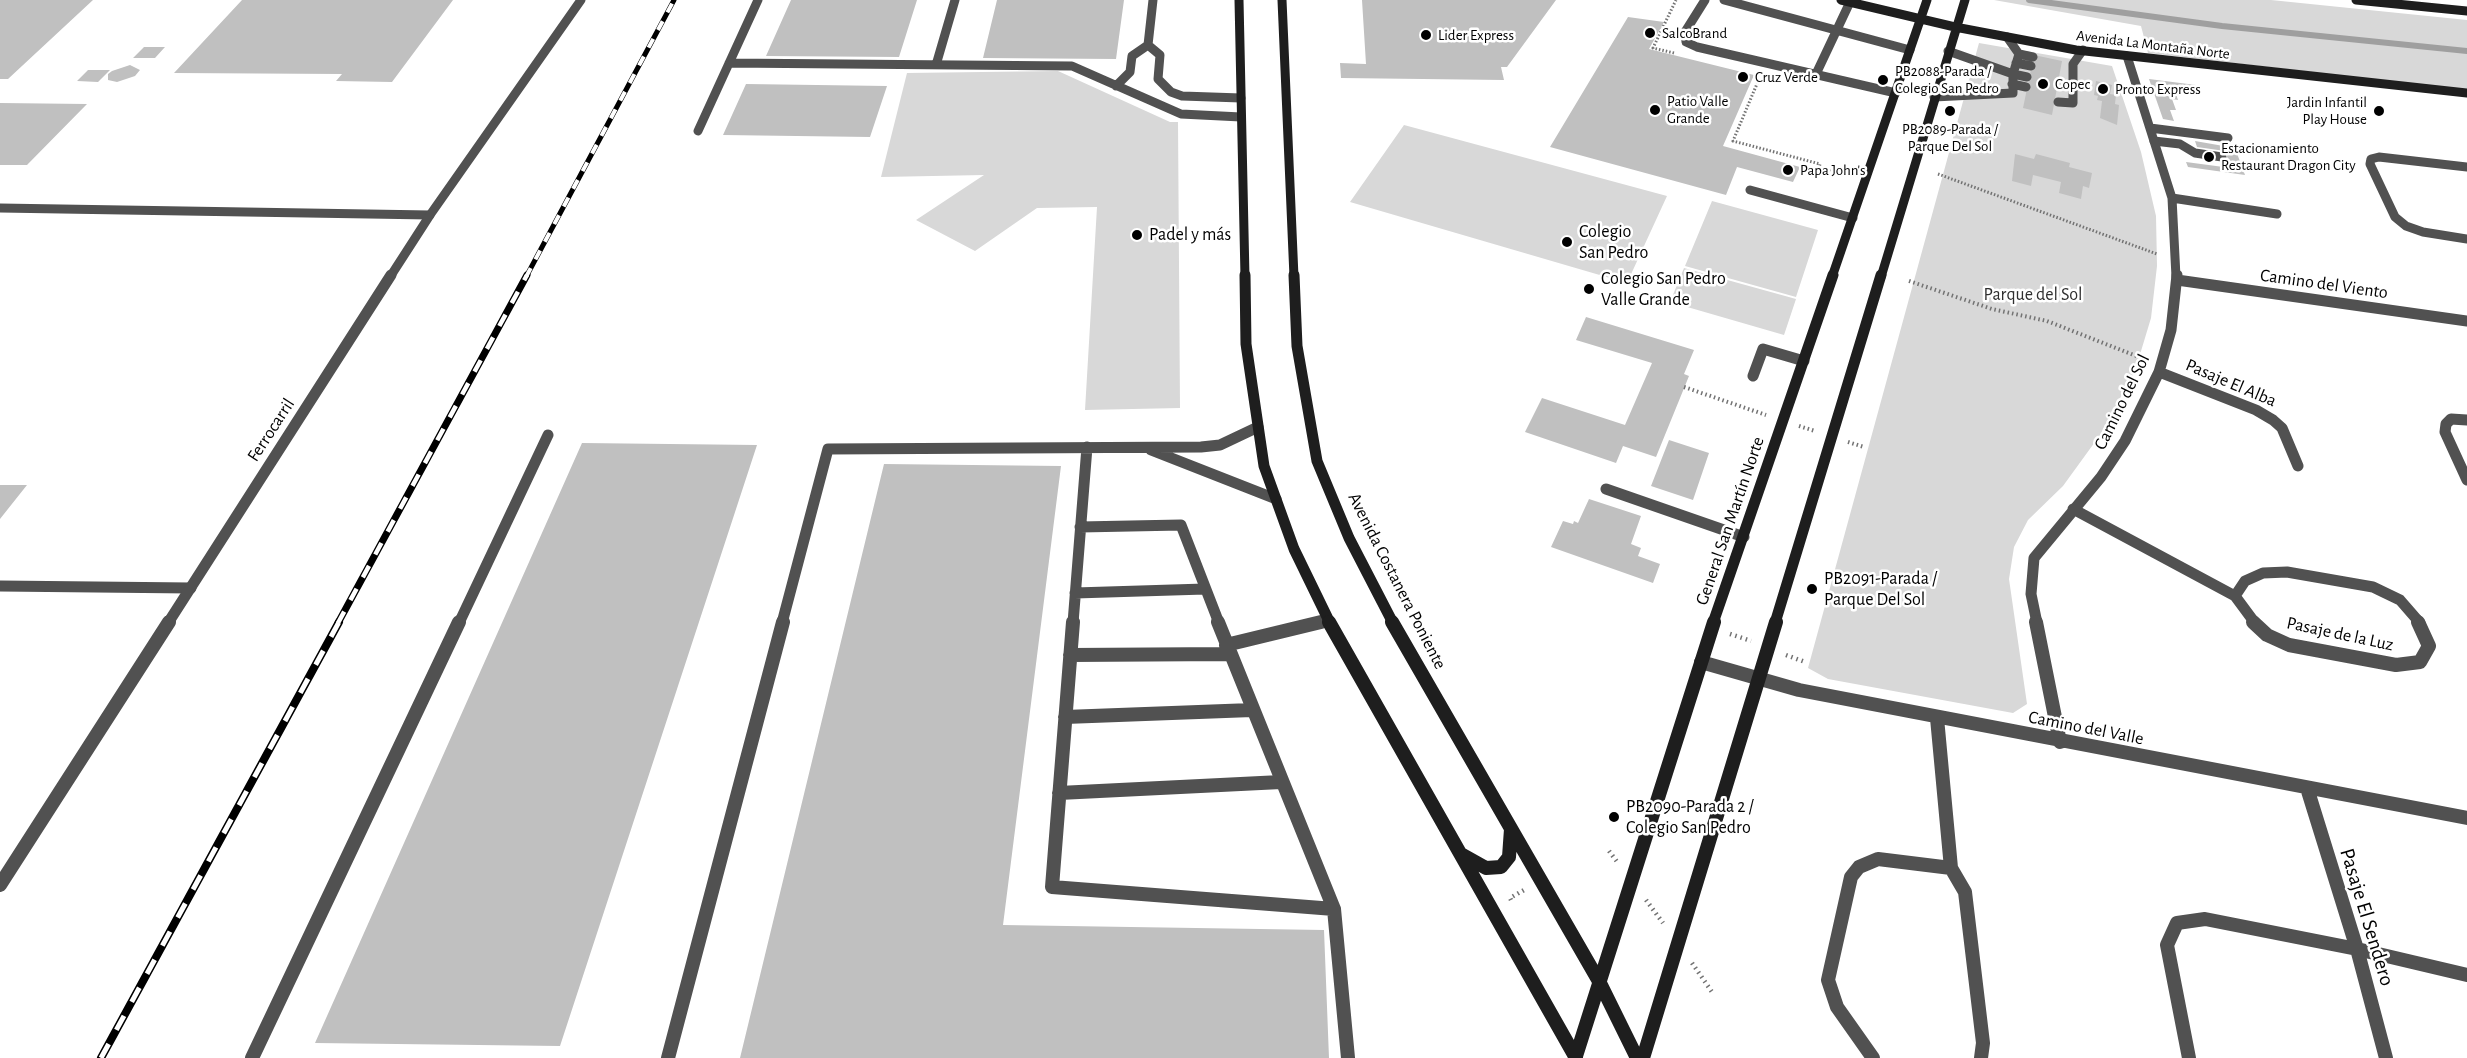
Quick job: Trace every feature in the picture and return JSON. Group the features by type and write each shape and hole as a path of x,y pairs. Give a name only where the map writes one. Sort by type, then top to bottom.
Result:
{"street":[{"name":"Ferrocarril","path":"0,885 430,215 580,0"},
{"path":"698,131 758,0"},
{"path":"936,65 955,0"},
{"path":"1116,86 1130,72 1132,56 1148,45 1153,0"},
{"path":"1239,0 1245,344 1264,466 1294,549 1328,620 1576,1057"},
{"name":"Avenida Costanera Poniente","path":"1282,0 1297,346 1317,461 1349,538 1390,618 1600,983 1637,1058"},
{"path":"1705,0 1685,32 1686,42 1697,47 1896,93"},
{"path":"1724,0 1910,50"},
{"name":"Avenida La Montaña Norte","path":"1840,0 1920,20 2083,50 2467,93"},
{"name":"General San Martín Norte","path":"1576,1057 1701,662 1927,0"},
{"path":"1643,1058 1965,0"},
{"path":"2356,0 2467,11"},
{"path":"1815,75 1850,2"},
{"path":"2007,37 2017,59 2013,84"},
{"path":"1148,45 1160,55 1158,80 1176,95 1241,98"},
{"path":"2073,87 2059,93 2074,97 2072,75 2068,63 2083,50"},
{"path":"1934,97 2013,84 2026,86 2013,84 1948,51"},
{"name":"Camino del Sol","path":"2060,742 2031,594 2034,558 2101,477 2125,441 2160,369 2171,330 2176,280 2177,262 2172,198 2127,56"},
{"path":"2017,59 2032,62"},
{"path":"729,63 1072,66 1185,115 1241,117"},
{"path":"2061,72 2072,75"},
{"path":"2150,128 2228,138"},
{"path":"2154,141 2180,144 2195,153 2222,157"},
{"path":"2467,167 2379,157 2370,159 2370,164 2395,217 2406,226 2423,232 2467,239"},
{"path":"1750,190 1853,218"},
{"path":"2172,198 2277,214"},
{"path":"0,208 430,215"},
{"name":"Camino del Viento","path":"2176,280 2467,321"},
{"path":"1753,376 1763,349 1804,361"},
{"name":"Pasaje El Alba","path":"2160,369 2256,410 2273,420 2282,428 2298,466"},
{"path":"2467,420 2451,419 2446,424 2445,432 2467,480"},
{"path":"668,1058 828,449 1201,447 1220,445 1258,427"},
{"path":"252,1058 548,435"},
{"path":"1087,447 1052,886 1334,909"},
{"path":"1144,448 1276,499"},
{"path":"1606,489 1744,537"},
{"name":"Pasaje de la Luz","path":"2073,509 2235,597 2248,617 2267,635 2289,645 2396,665 2420,662 2429,646 2421,625 2400,600 2373,586 2287,572 2263,573 2246,581 2235,597"},
{"path":"1080,527 1181,525 1252,710 1334,909 1348,1058"},
{"path":"0,586 191,588"},
{"path":"1075,593 1205,589"},
{"path":"1070,655 1228,649 1328,620"},
{"name":"Camino del Valle","path":"1701,662 1758,680 1937,718 2467,819"},
{"path":"1065,717 1252,710"},
{"path":"1937,718 1951,868 1965,892 1983,1043 1981,1058"},
{"path":"1059,793 1281,782"},
{"name":"Pasaje El Sendero","path":"2307,788 2357,949 2386,1058"},
{"path":"1460,853 1480,866 1490,869 1501,867 1509,857 1511,829"},
{"path":"1873,1058 1837,1007 1828,980 1851,877 1859,867 1878,859 1951,868"},
{"path":"2189,1058 2167,945 2177,923 2205,919 2357,949 2467,975"}],"path":[{"path":"1674,54 1653,48 1676,0"},
{"path":"1761,75 1733,141 1820,164 1819,168 1837,173"},
{"path":"1938,174 2177,262"},
{"path":"1909,281 1992,309 2047,321 2160,369"},
{"path":"1684,387 1762,414"},
{"path":"1515,907 1510,898 1541,881"}],"green space":[{"path":"1994,0 2271,0 2467,20 2467,90 2148,53 2141,26"},
{"name":"Parque del Sol","path":"1979,43 2112,66 2141,152 2156,216 2157,266 2151,318 2135,371 2100,435 2063,486 2028,520 2014,547 2009,579 2027,704 2013,713 1828,679 1808,668"},
{"name":"Padel y más","path":"1058,71 1170,122 1178,122 1180,408 1085,410 1097,207 1037,208 975,251 916,220 984,175 881,177 907,73"},
{"name":"Colegio San Pedro","path":"1404,125 1667,196 1627,283 1350,202"},
{"path":"1712,201 1818,230 1796,297 1685,266"},
{"path":"1684,268 1796,299 1784,335 1670,302"}],"building":[{"path":"0,0 93,0 8,79 0,79"},
{"path":"242,0 453,0 392,82 336,81 342,74 174,73"},
{"path":"791,0 917,0 899,57 766,56"},
{"path":"997,0 1124,0 1116,59 983,58"},
{"path":"1362,0 1556,0 1507,67 1501,67 1504,80 1341,78 1340,63 1366,64"},
{"name":"Patio Valle Grande","path":"1628,17 1664,22 1649,49 1754,75 1723,146 1800,167 1793,182 1737,167 1726,195 1550,147"},
{"path":"144,47 165,47 155,58 133,58"},
{"name":"Copec","path":"2034,55 2062,61 2052,115 2023,108"},
{"path":"130,65 140,70 135,76 117,82 108,80 108,74 112,71"},
{"path":"88,70 110,70 98,82 77,81"},
{"path":"2149,79 2196,85 2199,94 2175,91 2178,100 2172,99 2176,110 2170,110 2174,121 2163,119"},
{"path":"2096,81 2112,85 2110,94 2116,95 2115,104 2119,105 2117,125 2100,118 2102,101 2097,100 2098,96 2094,95"},
{"path":"746,84 887,86 870,137 723,135"},
{"path":"0,103 87,104 27,165 0,165"},
{"path":"2195,141 2235,148 2245,175 2188,167 2186,162 2231,168 2225,151 2197,147"},
{"path":"2015,154 2034,159 2036,154 2070,163 2069,167 2092,173 2089,188 2083,186 2081,199 2059,193 2061,182 2033,175 2031,186 2012,181"},
{"path":"1586,317 1694,350 1684,374 1689,376 1656,457 1623,446 1616,463 1525,432 1542,398 1625,425 1652,363 1576,340"},
{"path":"1669,440 1709,453 1693,500 1651,486"},
{"path":"582,443 757,445 560,1046 315,1043"},
{"path":"884,464 1061,466 1003,925 1324,930 1329,1058 740,1058"},
{"path":"0,485 27,485 0,519"},
{"path":"1589,499 1641,516 1631,544 1641,548 1638,556 1660,564 1653,583 1551,547 1563,521 1578,523"}],"waterway":[{"path":"2029,0 2222,26 2467,51"}],"railway":[{"path":"526,277 674,0"},
{"path":"338,623 527,275"},
{"path":"101,1058 339,622"}],"place":[{"name":"SalcoBrand","path":"1650,33"},
{"name":"Lider Express","path":"1426,35"},
{"name":"Cruz Verde","path":"1743,77"},
{"name":"PB2088-Parada / Colegio San Pedro","path":"1883,80"},
{"name":"Copec","path":"2043,84"},
{"name":"Pronto Express","path":"2103,89"},
{"name":"Patio Valle Grande","path":"1655,110"},
{"name":"PB2089-Parada / Parque Del Sol","path":"1950,111"},
{"name":"Jardin Infantil Play House","path":"2379,111"},
{"name":"Estacionamiento Restaurant Dragon City","path":"2209,157"},
{"name":"Papa John's","path":"1788,170"},
{"name":"Padel y más","path":"1137,235"},
{"name":"Colegio San Pedro","path":"1567,242"},
{"name":"Colegio San Pedro Valle Grande","path":"1589,289"},
{"name":"PB2091-Parada / Parque Del Sol","path":"1812,589"},
{"name":"PB2090-Parada 2 / Colegio San Pedro","path":"1614,817"}]}
